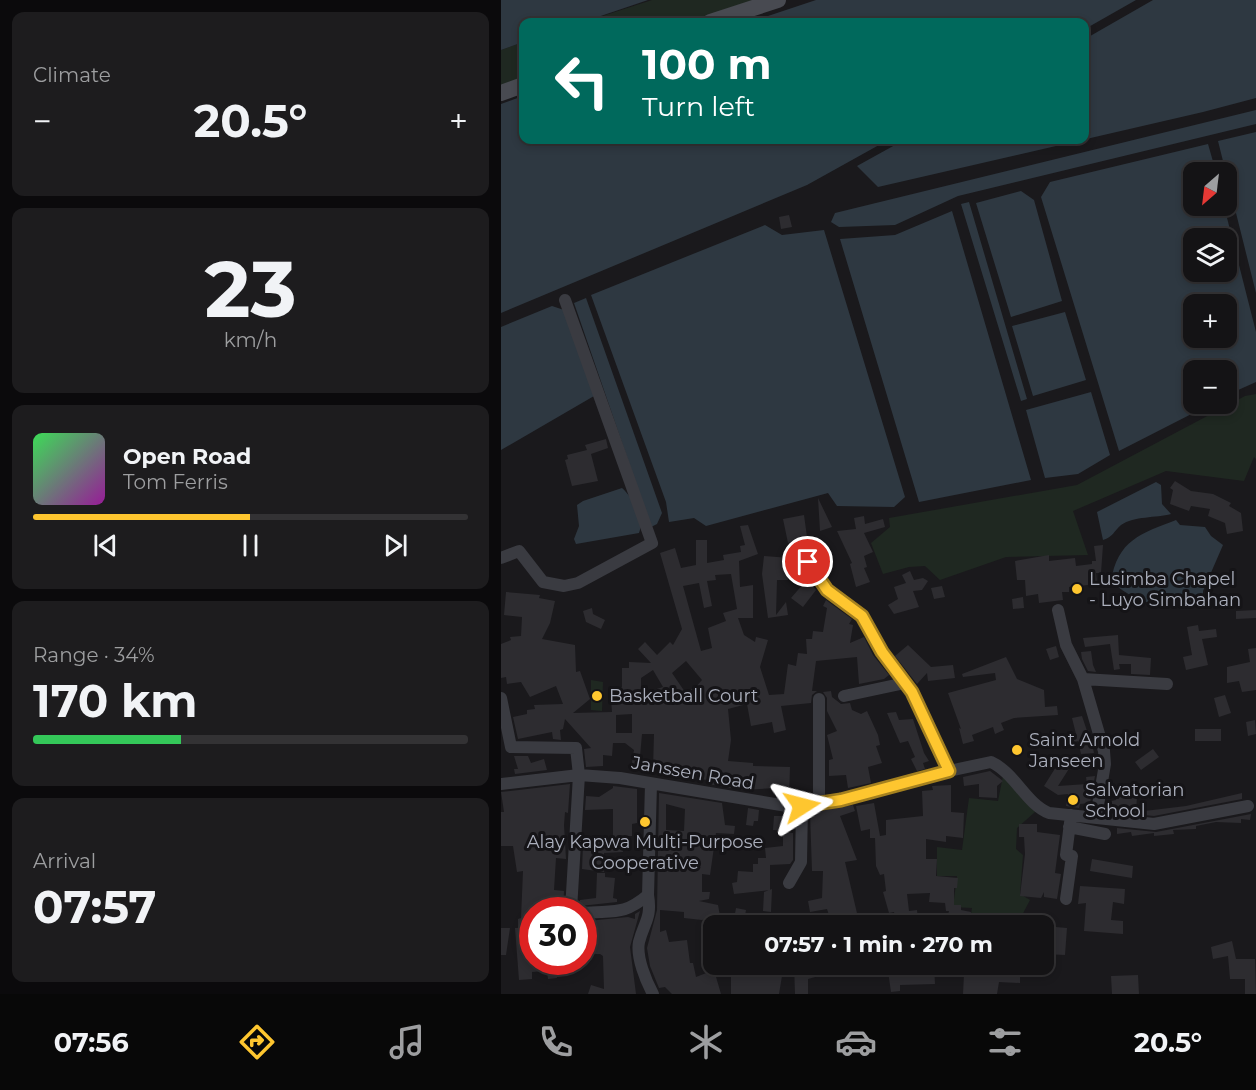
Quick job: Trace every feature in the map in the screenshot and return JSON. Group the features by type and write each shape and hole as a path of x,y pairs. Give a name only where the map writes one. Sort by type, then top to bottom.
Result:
{"street":[{"path":"722,18 778,0"},
{"path":"501,93 519,87"},
{"path":"501,558 519,551 543,582 564,586 578,583 652,543 565,300"},
{"path":"800,547 815,576 827,590 862,616 882,652 905,683 949,771"},
{"path":"1059,610 1066,645 1083,679 1104,751 1096,817"},
{"path":"1083,679 1167,684"},
{"path":"844,696 905,683"},
{"path":"501,698 511,747 573,746 576,748 579,775 572,897"},
{"path":"819,699 819,804"},
{"name":"Janssen Road","path":"501,784 579,775 651,784 765,804 802,806 819,804 991,762 1004,770 1044,811 1070,821 1096,817 1154,824 1248,806"},
{"path":"651,784 648,895 651,910 639,943 639,953 653,994"},
{"path":"789,884 801,862 802,806"},
{"path":"1066,899 1072,864 1072,856 1066,855 1070,821 1105,834"},
{"path":"597,912 624,911 633,908 648,895"}],"shaded area":[{"path":"501,0 648,0 595,18 519,18 519,43 501,50"},
{"path":"652,0 765,0 710,18 596,18"},
{"path":"816,0 1136,0 1089,27 1089,18 762,18"},
{"path":"1153,0 1256,0 1256,98 1089,138 1089,37"},
{"path":"519,43 519,81 501,88 501,50"},
{"path":"519,97 519,144 881,144 807,185 501,313 501,104"},
{"path":"1256,110 1256,124 958,196 895,225 839,227 831,222 835,213"},
{"path":"1256,132 1256,293 1237,216 1237,162 1223,162 1218,141"},
{"path":"897,144 1065,144 878,187 857,166"},
{"path":"1208,144 1213,162 1183,162 1183,216 1227,216 1230,228 1183,228 1183,282 1237,282 1237,257 1256,332 1256,382 1237,391 1237,360 1183,360 1183,414 1191,414 1119,451 1041,197 1050,182"},
{"path":"1021,191 1034,200 1062,301 1011,317 976,203"},
{"path":"969,202 1027,399 1021,401 961,204"},
{"path":"952,211 1031,480 919,502 840,239 895,235"},
{"path":"765,225 782,235 824,230 905,497 894,507 837,506 828,493 706,526 694,518 669,522 666,502 591,295"},
{"path":"586,298 662,513 657,524 651,527 574,303"},
{"path":"552,306 564,310 594,396 501,450 501,327"},
{"path":"1065,312 1086,380 1033,396 1012,326"},
{"path":"1091,392 1110,455 1078,474 1045,478 1026,410"},
{"path":"1256,394 1256,459 1254,457 1244,481 1166,471 1073,511 1088,555 1006,557 940,580 925,566 909,567 883,574 871,543 890,527 889,518 1077,485 1211,414 1237,414 1237,400"},
{"path":"1156,482 1161,485 1162,504 1171,514 1126,522 1103,540 1097,512"},
{"path":"622,488 637,509 640,521 639,533 576,544 574,539 579,526 577,505"},
{"path":"1176,520 1180,525 1205,527 1211,536 1223,545 1203,591 1203,602 1154,604 1134,597 1111,582 1114,568 1125,547 1142,534"},
{"name":"Basketball Court","path":"591,680 603,682 602,711 591,710"},
{"path":"1003,776 1035,812 1017,828 1016,849 1023,855 1020,894 1030,900 1022,915 971,915 972,908 953,907 957,876 937,876 937,847 962,850 969,798 998,801"}],"building":[{"path":"789,215 792,227 781,229 779,217"},
{"path":"606,439 608,448 591,454 598,481 572,486 565,460 568,459 567,455 587,450 585,445"},
{"path":"1175,481 1191,491 1213,494 1231,503 1229,506 1241,513 1243,531 1227,534 1225,523 1208,516 1210,509 1191,506 1189,511 1170,504 1173,490 1170,488"},
{"path":"818,498 832,527 820,531"},
{"path":"804,515 807,537 788,543 783,519"},
{"path":"864,516 865,524 883,519 885,527 864,533 873,552 864,556 867,567 864,568 870,582 856,587 850,564 852,563 837,531 856,529 854,518"},
{"path":"748,525 758,554 739,561 740,587 753,585 753,618 738,618 744,635 755,642 756,637 768,640 760,667 769,695 784,694 788,664 796,666 798,653 807,654 806,639 812,639 813,631 823,632 827,608 823,606 826,600 852,619 849,624 853,625 850,643 864,637 873,655 889,675 884,679 859,684 857,657 816,661 812,691 817,691 812,695 811,703 781,706 786,730 774,733 772,722 751,726 747,704 728,709 731,740 728,761 753,763 753,766 790,767 789,798 775,796 776,788 742,790 708,784 708,780 687,778 688,772 653,769 654,734 642,734 639,768 631,768 634,750 625,743 613,743 612,756 603,755 603,766 586,767 584,749 591,748 565,719 563,729 560,730 561,740 553,739 552,732 518,739 513,717 527,714 527,710 535,709 534,705 563,704 556,686 530,697 521,682 507,684 506,677 501,678 501,644 511,640 510,637 521,636 522,617 504,615 506,592 540,595 539,598 555,601 550,623 542,639 575,645 576,672 580,671 590,699 573,713 612,712 610,688 622,687 622,668 629,668 629,662 651,663 638,649 645,642 657,655 670,642 673,645 682,629 660,553 675,548 681,568 696,565 696,540 707,540 707,563 724,560 723,555 741,552 740,546 745,545 740,526","holes":["731,574 737,609 723,613 726,621 708,628 712,648 701,651 683,586 699,583 704,608 712,606 707,581 716,580 715,575","686,661 702,680 695,688 685,692 672,673","653,670 663,687 641,694 641,678","632,714 632,733 616,733 616,715"]},
{"path":"1103,545 1101,573 1096,573 1097,584 1069,587 1069,592 1062,592 1063,600 1039,603 1038,594 1026,596 1025,580 1017,580 1015,561 1049,555 1049,561 1075,558 1076,566 1092,564 1092,561 1096,561 1094,546"},
{"path":"764,556 790,558 788,580 777,580 776,615 786,602 788,615 768,618 762,574"},
{"path":"910,571 914,580 923,578 928,581 922,590 913,591 919,607 894,614 888,605 898,599 894,587 906,583 902,575"},
{"path":"804,583 807,585 810,583 816,590 803,607 791,598"},
{"path":"942,586 945,597 934,599 931,588"},
{"path":"1023,597 1024,608 1013,609 1012,599"},
{"path":"592,608 593,614 605,620 601,629 586,622 583,611"},
{"path":"1256,610 1256,618 1236,619 1236,611"},
{"path":"1198,625 1199,631 1216,629 1217,637 1202,639 1208,665 1186,670 1183,657 1192,655 1187,627"},
{"path":"1118,635 1119,655 1151,658 1150,675 1131,674 1131,664 1119,664 1120,669 1114,670 1110,644 1085,647 1083,638"},
{"path":"908,645 931,667 953,665 955,678 928,681 927,673 917,684 895,656"},
{"path":"1056,646 1059,657 1050,660 1046,649"},
{"path":"1256,648 1256,690 1242,692 1239,681 1227,683 1227,667 1250,662 1248,649"},
{"path":"1091,651 1096,672 1088,671 1082,659 1081,652"},
{"path":"1006,657 1017,679 1044,690 1045,707 1057,706 1058,715 1014,718 1001,723 1004,730 995,734 993,727 972,735 974,741 963,744 959,728 961,729 948,693 996,680 995,673 963,677 962,674"},
{"path":"831,691 832,697 841,704 850,703 852,710 861,714 867,711 878,735 880,745 876,746 882,763 868,767 871,783 848,788 846,775 829,776 829,760 833,759 827,735 837,731 827,711 827,698 823,692"},
{"path":"1225,695 1231,713 1219,717 1214,698"},
{"path":"896,712 899,720 913,719 924,753 929,761 923,763 925,769 917,771 911,759 915,757 908,741 900,743 887,713"},
{"path":"1082,716 1087,731 1089,730 1094,753 1081,754 1078,741 1065,744 1063,737 1076,734 1072,718"},
{"path":"1255,720 1256,734 1248,736 1246,722"},
{"path":"1195,729 1221,729 1221,741 1195,741"},
{"path":"1153,749 1159,757 1141,770 1135,762"},
{"path":"514,756 528,756 531,763 544,759 547,770 515,774 514,769 518,769"},
{"path":"1061,759 1072,764 1058,786 1087,784 1086,777 1095,776 1090,803 1080,804 1079,808 1066,806 1068,794 1058,795 1044,786"},
{"path":"990,771 1003,781 997,786 997,798 979,797 979,784 964,786 963,777"},
{"path":"570,784 568,813 565,812 564,825 566,859 556,858 554,890 564,891 564,897 522,897 523,871 517,872 513,846 501,846 501,812 504,812 501,792"},
{"path":"951,785 951,812 964,813 963,838 946,836 946,842 926,839 926,859 937,859 936,876 958,878 957,888 954,888 954,905 961,905 961,910 971,912 970,915 948,915 949,911 946,911 945,903 929,902 930,893 907,894 909,911 917,910 918,915 889,913 883,892 886,891 884,874 880,875 876,866 875,838 870,838 870,829 861,831 856,806 874,803 880,836 886,835 886,820 923,816 922,791 933,790 932,786"},
{"path":"613,786 637,789 637,823 632,824 632,836 622,836 623,852 604,853 604,872 582,869 583,845 592,845 591,839 613,838 613,809 585,810 586,796 599,797"},
{"path":"659,793 722,803 725,825 735,826 734,834 716,833 710,875 702,874 702,892 710,892 709,899 699,901 718,905 720,915 703,915 702,920 684,918 684,912 660,910 660,932 666,930 669,942 687,940 690,963 693,963 696,977 703,974 715,975 721,994 672,994 665,987 659,988 650,966 647,948 657,910","holes":["666,804 685,809 684,831 666,830"]},
{"path":"1242,793 1242,799 1154,816 1114,812 1114,809 1106,811 1107,802 1116,800 1117,795 1137,796 1136,812 1186,806"},
{"path":"853,805 855,811 840,816 857,860 845,862 857,915 829,915 827,909 810,912 808,901 822,898 823,871 812,871 810,813"},
{"path":"748,808 759,810 758,821 754,821 753,826 746,825"},
{"path":"1251,814 1250,820 1241,819 1241,823 1216,822 1196,826 1196,829 1173,830 1174,834 1154,836 1154,833 1132,836 1131,832 1117,834 1117,828 1156,832"},
{"path":"774,816 788,816 788,831 773,830"},
{"path":"1019,824 1037,824 1037,832 1060,835 1055,873 1061,874 1057,899 1044,897 1044,892 1041,898 1020,896 1025,854 1024,837 1019,837"},
{"path":"783,832 793,833 793,860 790,864 770,865 770,890 734,894 732,883 737,882 738,871 753,872 753,864 758,864 758,858 766,858 765,848 783,846"},
{"path":"1092,859 1133,866 1132,878 1090,871"},
{"path":"597,873 605,873 605,877 615,878 613,898 617,899 617,902 597,904"},
{"path":"1080,886 1125,889 1124,904 1113,902 1111,920 1123,921 1123,934 1084,931 1086,903 1078,904"},
{"path":"772,889 771,912 763,911 764,892"},
{"path":"736,908 746,910 745,915 735,915"},
{"path":"640,911 630,947 636,994 588,994 591,985 604,989 603,956 597,954 597,920 628,917 635,919 635,914"},
{"path":"518,919 519,975 532,975 532,979 519,980 515,928 518,928"},
{"path":"1054,927 1067,928 1065,955 1054,954"},
{"path":"501,928 510,928 506,955 501,955"},
{"path":"1232,941 1236,959 1255,959 1256,994 1245,994 1245,979 1230,979 1228,956 1213,959 1211,947"},
{"path":"548,975 557,975 557,978 548,979"},
{"path":"731,975 782,976 779,994 731,994"},
{"path":"794,975 823,975 808,979 808,994 795,994"},
{"path":"889,975 935,975 935,984 900,985 900,991 891,992"},
{"path":"964,975 1020,975 1020,983 999,982 997,994 963,994"},
{"path":"1138,975 1139,994 1112,994 1111,976"}],"place":[{"name":"Lusimba Chapel - Luyo Simbahan","path":"1077,589"},
{"name":"Basketball Court","path":"597,696"},
{"name":"Saint Arnold Janseen","path":"1017,750"},
{"name":"Salvatorian School","path":"1073,800"},
{"name":"Alay Kapwa Multi-Purpose Cooperative","path":"645,822"}],"route":[{"path":"802,806 841,800 949,771 912,692 882,652 862,616 827,590 815,576 808,562"}]}
